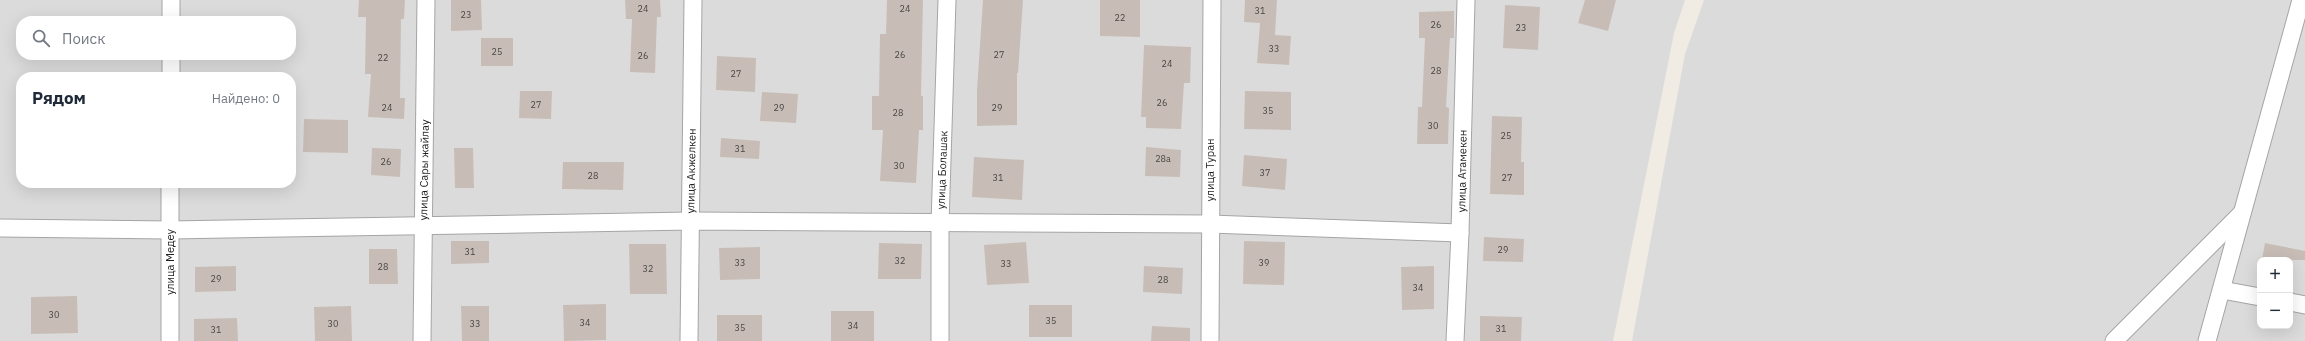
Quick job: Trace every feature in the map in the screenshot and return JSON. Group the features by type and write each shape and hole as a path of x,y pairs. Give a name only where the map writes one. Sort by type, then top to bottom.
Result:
{"street":[{"path":"171,0 171,16"},
{"name":"улица Сары жайлау","path":"422,341 426,0"},
{"name":"улица Акжелкен","path":"689,341 693,0"},
{"name":"улица Болашак","path":"940,341 940,224 947,0"},
{"name":"улица Туран","path":"1210,341 1212,0"},
{"name":"улица Атамекен","path":"1455,341 1460,233 1466,0"},
{"path":"2207,341 2301,0"},
{"path":"170,72 171,60"},
{"name":"улица Медеу","path":"170,188 170,341"},
{"path":"2114,341 2244,211"},
{"path":"0,228 170,230 691,221 940,224 1210,224 1460,233"},
{"path":"2222,290 2257,296"},
{"path":"2293,303 2305,305"}],"shaded area":[{"path":"0,0 1685,0 1674,33 1613,341 0,341"},
{"path":"1704,0 2305,0 2305,341 1632,341 1685,54"}],"building":[{"path":"359,0 405,0 404,19 401,19 400,98 405,98 404,119 368,117 371,74 365,74 366,17 358,17"},
{"path":"451,0 481,0 482,30 451,31"},
{"path":"625,0 660,0 661,17 657,17 655,73 630,72 632,19 626,19"},
{"path":"887,0 923,0 921,96 923,96 923,130 919,130 916,183 880,181 883,130 872,130 872,96 879,96 880,34 886,34"},
{"path":"983,0 1023,0 1017,73 1017,125 977,126 977,90"},
{"path":"1100,0 1140,0 1140,37 1100,36"},
{"path":"1245,0 1277,0 1275,35 1291,36 1289,65 1257,63 1260,23 1244,22"},
{"path":"1585,0 1616,0 1608,31 1578,23"},
{"path":"1505,5 1540,7 1538,50 1503,48"},
{"path":"1454,11 1454,38 1450,38 1446,107 1449,108 1448,144 1417,144 1418,107 1422,107 1425,38 1419,38 1419,12"},
{"path":"481,38 513,38 513,66 481,66"},
{"path":"1144,45 1191,47 1190,83 1184,83 1181,129 1146,128 1146,117 1141,117"},
{"path":"717,56 756,58 755,92 716,90"},
{"path":"520,91 552,91 551,119 519,118"},
{"path":"1245,91 1291,92 1291,130 1244,129"},
{"path":"762,92 798,94 796,123 760,121"},
{"path":"1492,116 1522,117 1521,162 1524,162 1524,195 1490,194"},
{"path":"304,119 348,120 348,153 303,152"},
{"path":"721,138 760,141 759,159 720,157"},
{"path":"1146,147 1181,150 1180,177 1145,176"},
{"path":"372,148 401,149 400,177 371,175"},
{"path":"454,148 473,148 474,188 455,188"},
{"path":"1244,155 1287,159 1285,190 1242,186"},
{"path":"974,157 1024,160 1022,200 972,197"},
{"path":"563,162 624,162 623,190 562,189"},
{"path":"1484,237 1524,239 1523,262 1483,261"},
{"path":"451,241 489,241 489,263 451,264"},
{"path":"1244,241 1285,242 1284,285 1243,284"},
{"path":"1026,242 1029,283 987,285 984,245"},
{"path":"879,243 922,244 921,279 878,279"},
{"path":"2265,243 2305,251 2305,260 2293,260 2293,257 2263,257"},
{"path":"629,244 666,244 667,294 630,294"},
{"path":"760,247 760,279 720,280 719,248"},
{"path":"369,249 397,249 398,284 369,284"},
{"path":"236,266 236,291 195,292 195,267"},
{"path":"1144,266 1183,268 1182,294 1143,292"},
{"path":"1434,266 1434,309 1402,310 1401,267"},
{"path":"77,296 78,333 31,334 31,297"},
{"path":"606,304 606,340 564,341 563,305"},
{"path":"1029,305 1072,305 1072,337 1029,337"},
{"path":"351,306 352,341 315,341 314,307"},
{"path":"461,306 489,306 489,341 462,341"},
{"path":"831,311 874,311 874,341 831,341"},
{"path":"717,315 762,315 762,341 717,341"},
{"path":"1480,316 1522,317 1521,341 1480,341"},
{"path":"237,318 238,341 194,341 194,319"},
{"path":"1152,326 1190,328 1190,341 1151,341"}]}
